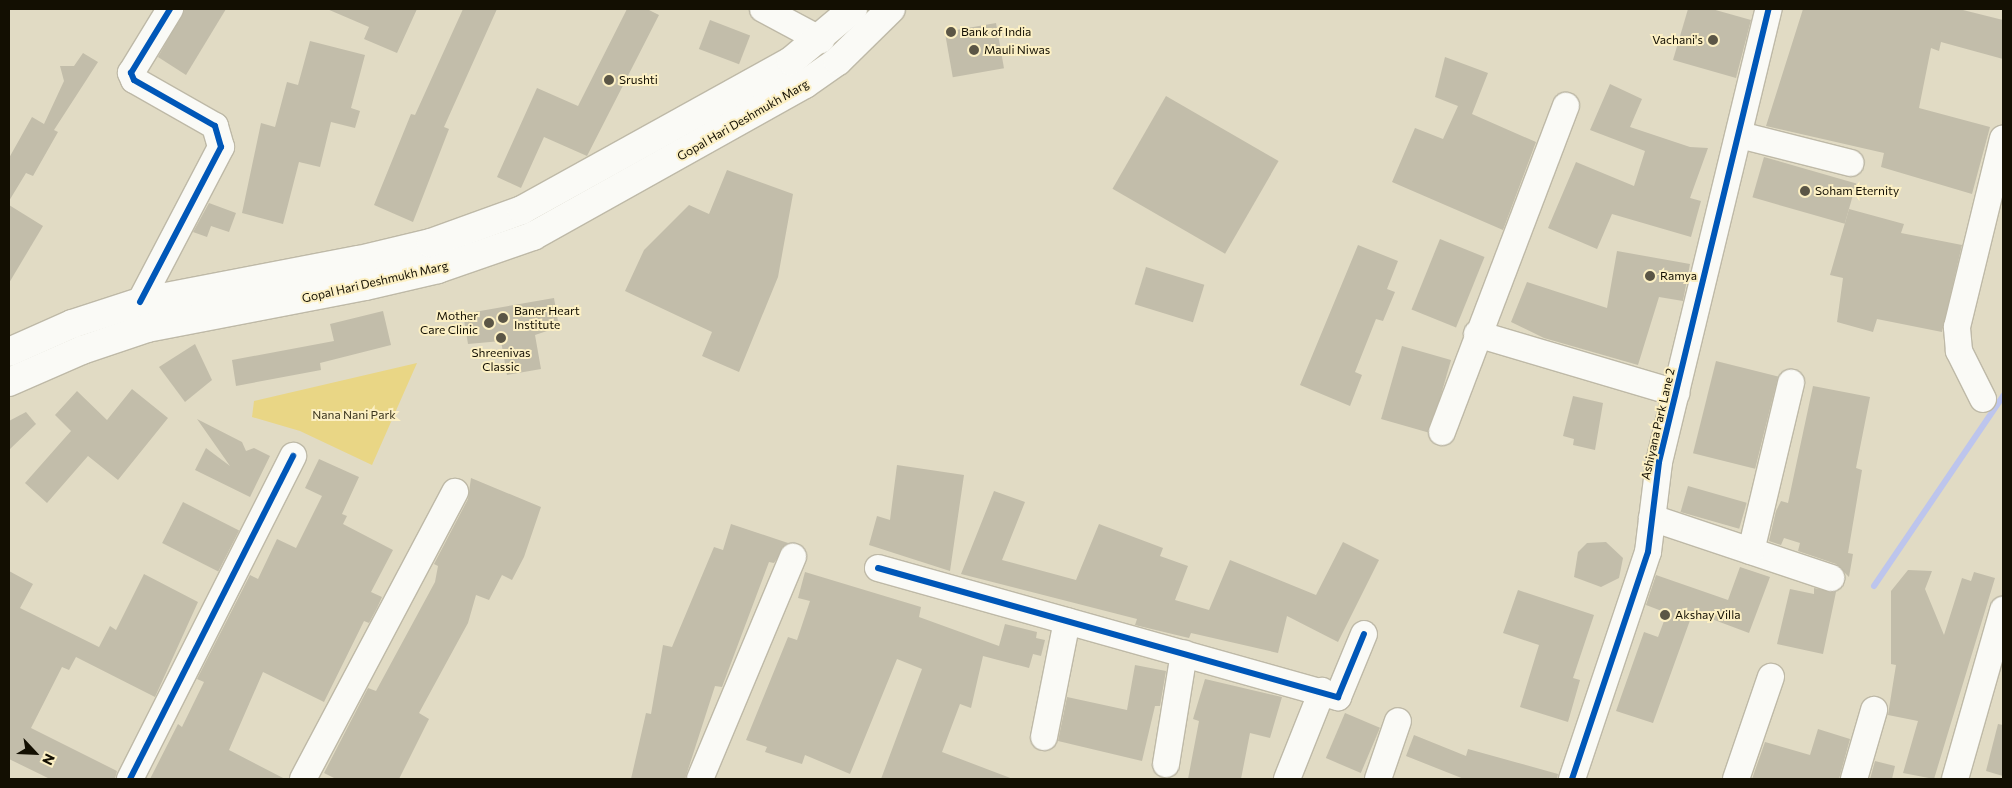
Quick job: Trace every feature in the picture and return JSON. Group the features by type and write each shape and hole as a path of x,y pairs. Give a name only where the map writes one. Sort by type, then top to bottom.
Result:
{"main road":[{"name":"Gopal Hari Deshmukh Marg","path":"9,352 72,324 140,302 359,260 431,243 516,213 575,184 811,47 853,9"},
{"name":"Gopal Hari Deshmukh Marg","path":"9,382 82,350 147,328 384,282 533,236 823,72 891,9"},
{"path":"811,47 823,72"}],"street":[{"path":"140,302 221,147 215,126 134,80 131,73 170,9"},
{"path":"763,9 811,47"},
{"name":"Ashiyana Park Lane 2","path":"1572,779 1648,552 1659,462 1741,132 1769,9"},
{"path":"1442,432 1477,334 1566,106"},
{"path":"1741,132 1851,163"},
{"path":"1983,399 1958,351 1956,328 2003,139"},
{"path":"1477,334 1676,393"},
{"path":"1751,551 1791,383"},
{"path":"130,779 293,456"},
{"path":"302,779 455,492"},
{"path":"1652,518 1831,578"},
{"path":"700,779 794,557"},
{"path":"878,568 1338,697 1364,634"},
{"path":"1955,779 2003,610"},
{"path":"1044,737 1067,621"},
{"path":"1166,764 1184,653"},
{"path":"1736,779 1771,677"},
{"path":"1287,779 1322,691"},
{"path":"1854,779 1874,710"},
{"path":"1378,779 1398,721"}],"green space":[{"name":"Nana Nani Park","path":"417,363 372,465 300,431 252,417 254,401"}],"building":[{"path":"185,9 226,9 186,75 158,57"},
{"path":"327,9 417,9 397,53 364,39 369,27"},
{"path":"463,9 497,9 444,127 449,129 413,222 374,205 411,114 415,115"},
{"path":"627,9 647,9 659,15 587,156 544,137 521,188 497,177 537,88 578,106"},
{"name":"Vachani's","path":"1688,9 1712,9 1751,20 1736,78 1673,60"},
{"path":"1803,9 1959,9 2003,20 2003,59 1941,42 1939,51 1931,48 1919,108 1990,127 1972,194 1881,167 1884,153 1766,126"},
{"path":"710,20 750,35 739,64 699,49"},
{"name":"Mauli Niwas","path":"996,23 1004,68 953,77 945,32"},
{"path":"310,41 365,55 351,108 360,111 355,128 331,122 320,167 299,162 283,224 242,213 261,123 275,127 287,82 298,85"},
{"path":"83,53 98,62 54,130 58,132 33,176 26,173 9,201 9,158 32,117 44,124 64,81 60,66 74,66"},
{"path":"1445,57 1488,73 1472,114 1536,142 1503,230 1392,182 1415,128 1443,139 1458,106 1435,97"},
{"path":"1610,84 1642,99 1630,127 1690,147 1708,148 1690,198 1701,201 1691,237 1612,214 1597,249 1548,228 1576,162 1634,186 1645,151 1590,130"},
{"path":"1166,96 1279,161 1225,254 1112,189"},
{"name":"Soham Eternity","path":"1764,157 1856,183 1845,224 1752,197"},
{"path":"727,170 793,194 778,277 739,372 702,356 712,332 625,291 644,250 689,205 709,214"},
{"path":"209,203 236,213 229,232 211,226 207,237 193,232"},
{"path":"9,205 43,226 9,283"},
{"path":"1849,209 1904,224 1901,233 1962,245 1942,332 1877,319 1873,332 1837,322 1843,278 1830,275"},
{"path":"1440,239 1485,257 1456,327 1412,309"},
{"path":"1358,245 1398,261 1387,289 1395,292 1383,321 1376,319 1355,372 1362,375 1350,406 1300,385"},
{"path":"1617,251 1690,264 1683,301 1659,297 1638,365 1544,338 1511,322 1527,282 1607,308"},
{"path":"1146,267 1204,285 1193,322 1135,304"},
{"name":"Shreenivas Classic","path":"554,298 559,327 535,335 541,369 507,375 501,341 468,344 463,314"},
{"path":"383,311 391,345 320,363 321,370 236,386 232,360 334,341 330,324"},
{"path":"195,344 212,380 185,402 159,367"},
{"path":"1402,346 1451,360 1430,433 1381,419"},
{"path":"1716,361 1778,376 1755,469 1693,453"},
{"path":"1813,386 1870,397 1856,468 1862,470 1848,553 1853,554 1849,577 1836,564 1798,551 1800,543 1784,538 1781,545 1769,541 1776,511 1781,501 1788,503"},
{"path":"132,389 168,418 118,480 88,456 47,503 25,483 71,431 55,415 77,391 107,420"},
{"path":"1573,396 1603,403 1595,450 1573,445 1574,439 1563,436"},
{"path":"26,412 36,424 9,450 9,421"},
{"path":"197,419 242,442 246,451 254,448 270,456 250,497 195,470 206,448 230,466"},
{"path":"319,459 359,477 342,514 347,516 343,524 393,550 371,592 382,597 377,608 369,623 364,621 324,702 263,672 229,750 285,779 150,779 178,724 182,727 204,682 197,679 250,575 258,579 277,539 296,548 322,496 305,488"},
{"path":"897,465 964,475 950,571 869,545 877,516 890,520"},
{"path":"471,478 541,507 524,557 512,580 502,575 489,600 476,595 468,623 419,713 429,719 399,779 336,779 324,773 368,688 376,691 435,582 438,566 434,564 468,499"},
{"path":"1688,486 1747,503 1739,529 1681,512"},
{"path":"994,491 1025,502 1002,560 1076,580 1099,524 1163,548 1160,556 1188,566 1175,600 1209,610 1230,560 1316,595 1343,542 1379,560 1338,642 1287,616 1278,653 1191,633 1189,638 1135,625 1137,619 961,574"},
{"path":"183,502 239,531 218,572 162,543"},
{"path":"731,524 788,543 774,563 769,562 722,687 715,686 685,779 631,779 646,713 651,714 663,645 672,647 714,547 723,550"},
{"path":"1606,542 1623,558 1619,578 1601,587 1574,577 1578,552 1587,543"},
{"path":"1740,567 1770,577 1749,633 1693,612 1653,723 1616,711 1644,632 1658,637 1667,613 1646,605 1656,575 1728,600"},
{"path":"1908,570 1932,571 1925,589 1944,635 1962,578 1971,581 1974,572 1995,578 1934,779 1903,773 1918,721 1888,715 1896,665 1891,664 1891,591"},
{"path":"9,571 33,584 20,608 99,647 110,626 116,630 144,574 198,602 155,697 76,657 69,670 62,667 31,728 117,771 115,779 50,779 9,759"},
{"path":"805,572 921,607 919,617 999,646 1005,624 1037,632 1036,638 1045,640 1041,656 1033,654 1029,668 983,656 971,708 960,704 942,752 1013,779 881,779 922,669 897,659 850,774 805,755 802,764 765,752 767,747 746,740 788,637 797,640 810,601 798,598"},
{"path":"1814,588 1836,592 1823,654 1777,644 1790,589 1814,594"},
{"path":"1518,590 1594,615 1573,678 1580,680 1568,722 1520,707 1539,645 1503,633"},
{"path":"1135,665 1166,671 1160,706 1155,706 1142,761 1058,741 1067,697 1127,710"},
{"path":"1205,679 1282,697 1270,738 1250,733 1241,779 1188,779 1199,721 1193,719"},
{"path":"1345,713 1380,728 1361,773 1326,758"},
{"path":"1998,724 2003,725 2003,776 1986,771"},
{"path":"1818,729 1850,739 1839,779 1752,779 1765,742 1810,755"},
{"path":"1414,735 1466,756 1468,749 1558,774 1557,779 1464,779 1406,756"},
{"path":"1875,761 1895,766 1892,779 1870,779"}],"waterway":[{"path":"1874,586 2003,396"}],"cycle path":[{"path":"140,302 221,147 215,126 134,80 131,73 170,9"},
{"path":"1572,779 1648,552 1659,462 1769,9"},
{"path":"130,779 293,456"},
{"path":"878,568 1338,697 1364,634"}],"place":[{"name":"Bank of India","path":"951,32"},
{"name":"Vachani's","path":"1713,40"},
{"name":"Mauli Niwas","path":"974,50"},
{"name":"Srushti","path":"609,80"},
{"name":"Soham Eternity","path":"1805,191"},
{"name":"Ramya","path":"1650,276"},
{"name":"Baner Heart Institute","path":"503,318"},
{"name":"Mother Care Clinic","path":"489,323"},
{"name":"Shreenivas Classic","path":"501,338"},
{"name":"Akshay Villa","path":"1665,615"}]}
